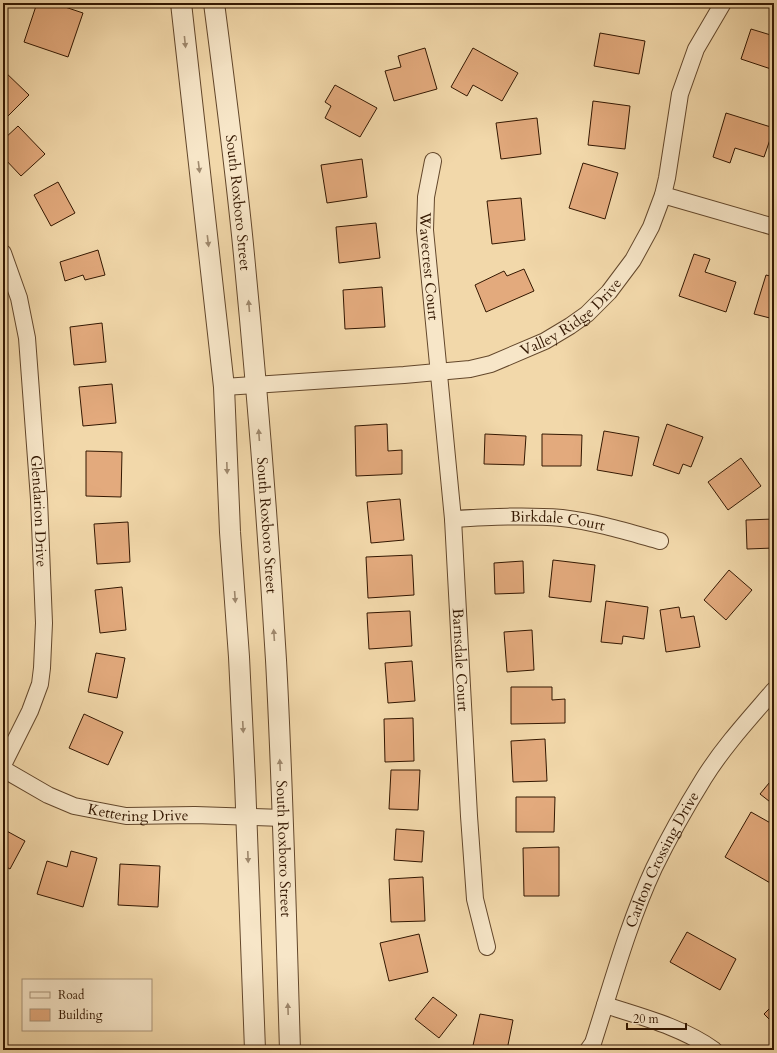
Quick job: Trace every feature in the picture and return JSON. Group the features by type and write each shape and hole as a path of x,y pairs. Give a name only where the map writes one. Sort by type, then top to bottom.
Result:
{"street":[{"path":"181,3 224,387 230,532 239,657 247,817 255,1050"},
{"name":"South Roxboro Street","path":"214,3 244,254 256,385 276,660 283,818 290,1050"},
{"name":"Valley Ridge Drive","path":"224,387 470,369 491,364 545,341 587,314 609,292 633,260 651,227 668,178 680,94 696,49 723,3"},
{"name":"Wavecrest Court","path":"433,161 426,197 425,230 439,371"},
{"path":"663,195 774,227"},
{"name":"Glendarion Drive","path":"3,253 19,298 27,338 39,499 44,623 40,684 30,711 3,765"},
{"name":"Barnsdale Court","path":"439,371 453,519 468,808 475,899 487,947"},
{"name":"Birkdale Court","path":"453,519 521,516 562,518 604,525 660,541"},
{"name":"Carlton Crossing Drive","path":"588,1050 593,1043 632,922 654,870 676,825 705,777 740,729 774,690"},
{"name":"Kettering Drive","path":"3,769 48,795 74,806 126,816 195,815 283,818"},
{"path":"605,1005 677,1030 714,1050"}],"building":[{"path":"37,3 53,3 83,13 68,57 24,42"},
{"path":"751,29 774,36 774,70 741,59"},
{"path":"600,33 645,41 639,74 594,66"},
{"path":"425,48 437,89 394,101 385,71 401,67 398,56"},
{"path":"473,48 518,73 502,101 473,85 467,96 451,87"},
{"path":"3,70 29,95 3,121"},
{"path":"335,85 377,108 360,137 325,118 331,106 325,102"},
{"path":"593,101 630,106 625,149 588,145"},
{"path":"726,113 774,128 764,157 735,148 730,163 713,157"},
{"path":"537,118 541,154 501,159 496,123"},
{"path":"18,126 45,154 21,176 3,157 3,140"},
{"path":"362,159 367,197 327,203 321,165"},
{"path":"583,163 618,173 605,219 569,208"},
{"path":"58,182 75,213 51,226 34,195"},
{"path":"521,198 525,240 492,244 487,201"},
{"path":"376,223 380,258 339,263 336,227"},
{"path":"98,250 105,275 85,280 83,275 65,281 60,262"},
{"path":"694,254 710,259 705,272 736,282 726,312 679,296"},
{"path":"524,269 534,291 486,312 475,285 504,271 507,276"},
{"path":"766,275 774,277 774,319 754,314"},
{"path":"382,287 385,327 345,329 343,290"},
{"path":"102,323 106,362 74,365 70,327"},
{"path":"112,384 116,423 83,426 79,387"},
{"path":"387,424 388,451 402,450 402,474 356,476 355,426"},
{"path":"667,424 703,437 691,467 683,464 679,474 653,465"},
{"path":"604,431 639,437 632,476 597,470"},
{"path":"485,434 526,436 524,465 484,464"},
{"path":"542,434 582,435 581,466 542,466"},
{"path":"86,451 122,452 121,497 86,496"},
{"path":"741,458 761,486 728,510 708,482"},
{"path":"400,499 404,540 371,543 367,502"},
{"path":"774,519 774,548 747,549 746,520"},
{"path":"128,522 130,562 97,564 94,524"},
{"path":"412,555 414,595 368,598 366,557"},
{"path":"553,560 595,565 591,602 549,597"},
{"path":"523,561 524,593 495,594 494,563"},
{"path":"729,570 752,590 726,620 704,600"},
{"path":"122,587 126,630 100,633 95,590"},
{"path":"606,601 648,607 644,639 623,636 622,644 601,642"},
{"path":"679,607 681,618 694,616 700,647 666,652 660,610"},
{"path":"410,611 412,646 369,649 367,613"},
{"path":"532,630 534,670 507,672 504,632"},
{"path":"96,653 125,658 117,698 88,692"},
{"path":"412,661 415,701 388,703 385,663"},
{"path":"511,687 552,687 552,700 565,699 565,723 511,724"},
{"path":"84,714 123,732 108,765 69,748"},
{"path":"413,718 414,761 385,762 384,719"},
{"path":"545,739 547,781 513,782 511,741"},
{"path":"391,770 420,770 418,810 389,809"},
{"path":"774,777 774,805 760,794"},
{"path":"516,797 555,797 554,832 516,832"},
{"path":"751,812 774,825 774,880 772,884 725,857"},
{"path":"3,829 25,841 10,869 3,865"},
{"path":"396,829 424,831 422,862 394,860"},
{"path":"559,847 559,896 524,896 523,848"},
{"path":"71,851 97,858 83,907 37,894 47,861 67,867"},
{"path":"120,864 160,866 158,907 118,905"},
{"path":"423,877 425,921 391,922 389,879"},
{"path":"687,932 736,959 720,990 670,962"},
{"path":"419,934 428,972 389,981 380,943"},
{"path":"433,997 457,1015 439,1038 415,1019"},
{"path":"774,1004 774,1024 764,1014"},
{"path":"480,1014 513,1020 507,1050 472,1050"}]}
